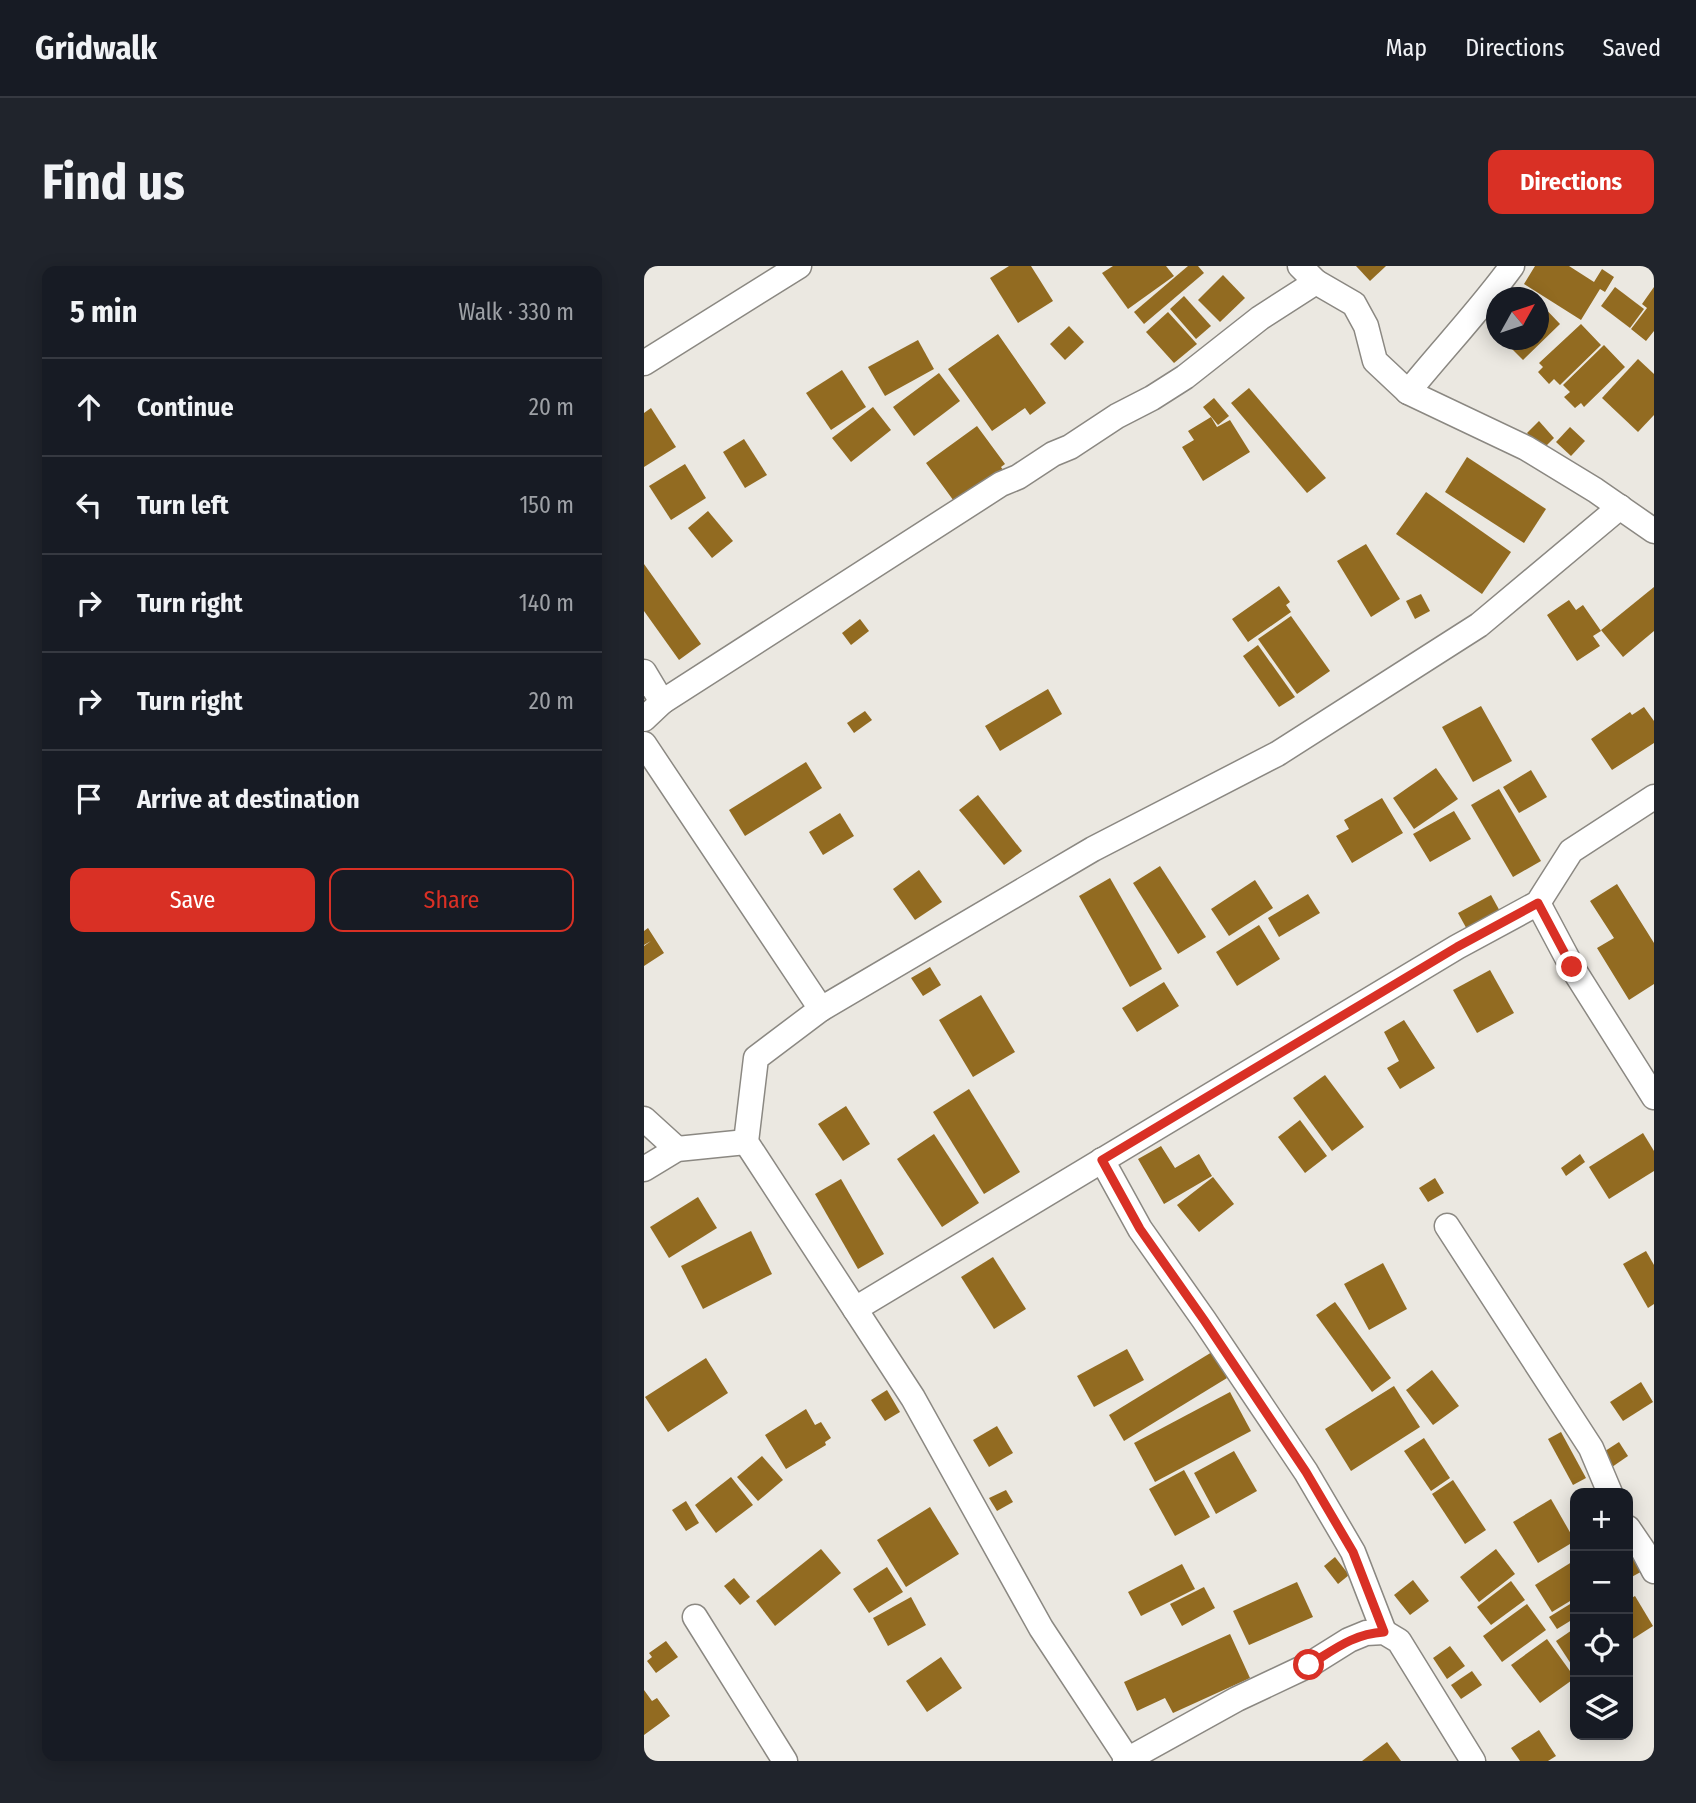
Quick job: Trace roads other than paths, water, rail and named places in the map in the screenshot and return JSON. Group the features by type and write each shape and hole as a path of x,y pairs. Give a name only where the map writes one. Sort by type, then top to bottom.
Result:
{"street":[{"path":"644,363 799,266"},
{"path":"1408,392 1491,295 1512,266"},
{"path":"644,719 662,702 1001,484 1070,447 1185,377 1260,318 1308,274 1353,304 1366,326 1375,361 1408,392 1525,448 1654,531"},
{"path":"1473,1761 1399,1641 1384,1632 1366,1633 1349,1640 1309,1665 1237,1699 1126,1760 1041,1628 913,1398 746,1142 756,1058 821,1009 1093,849 1277,754 1479,625 1620,507"},
{"path":"644,672 662,702"},
{"path":"644,744 821,1009"},
{"path":"855,1309 1457,947 1538,903 1572,850 1654,797"},
{"path":"1538,903 1572,967 1654,1097"},
{"path":"644,1119 677,1149"},
{"path":"644,1169 677,1149 746,1142"},
{"path":"1102,1160 1140,1229 1306,1472 1353,1552 1384,1632"},
{"path":"1447,1226 1591,1448 1608,1488"},
{"path":"1633,1535 1654,1571"},
{"path":"695,1617 785,1761"}]}
